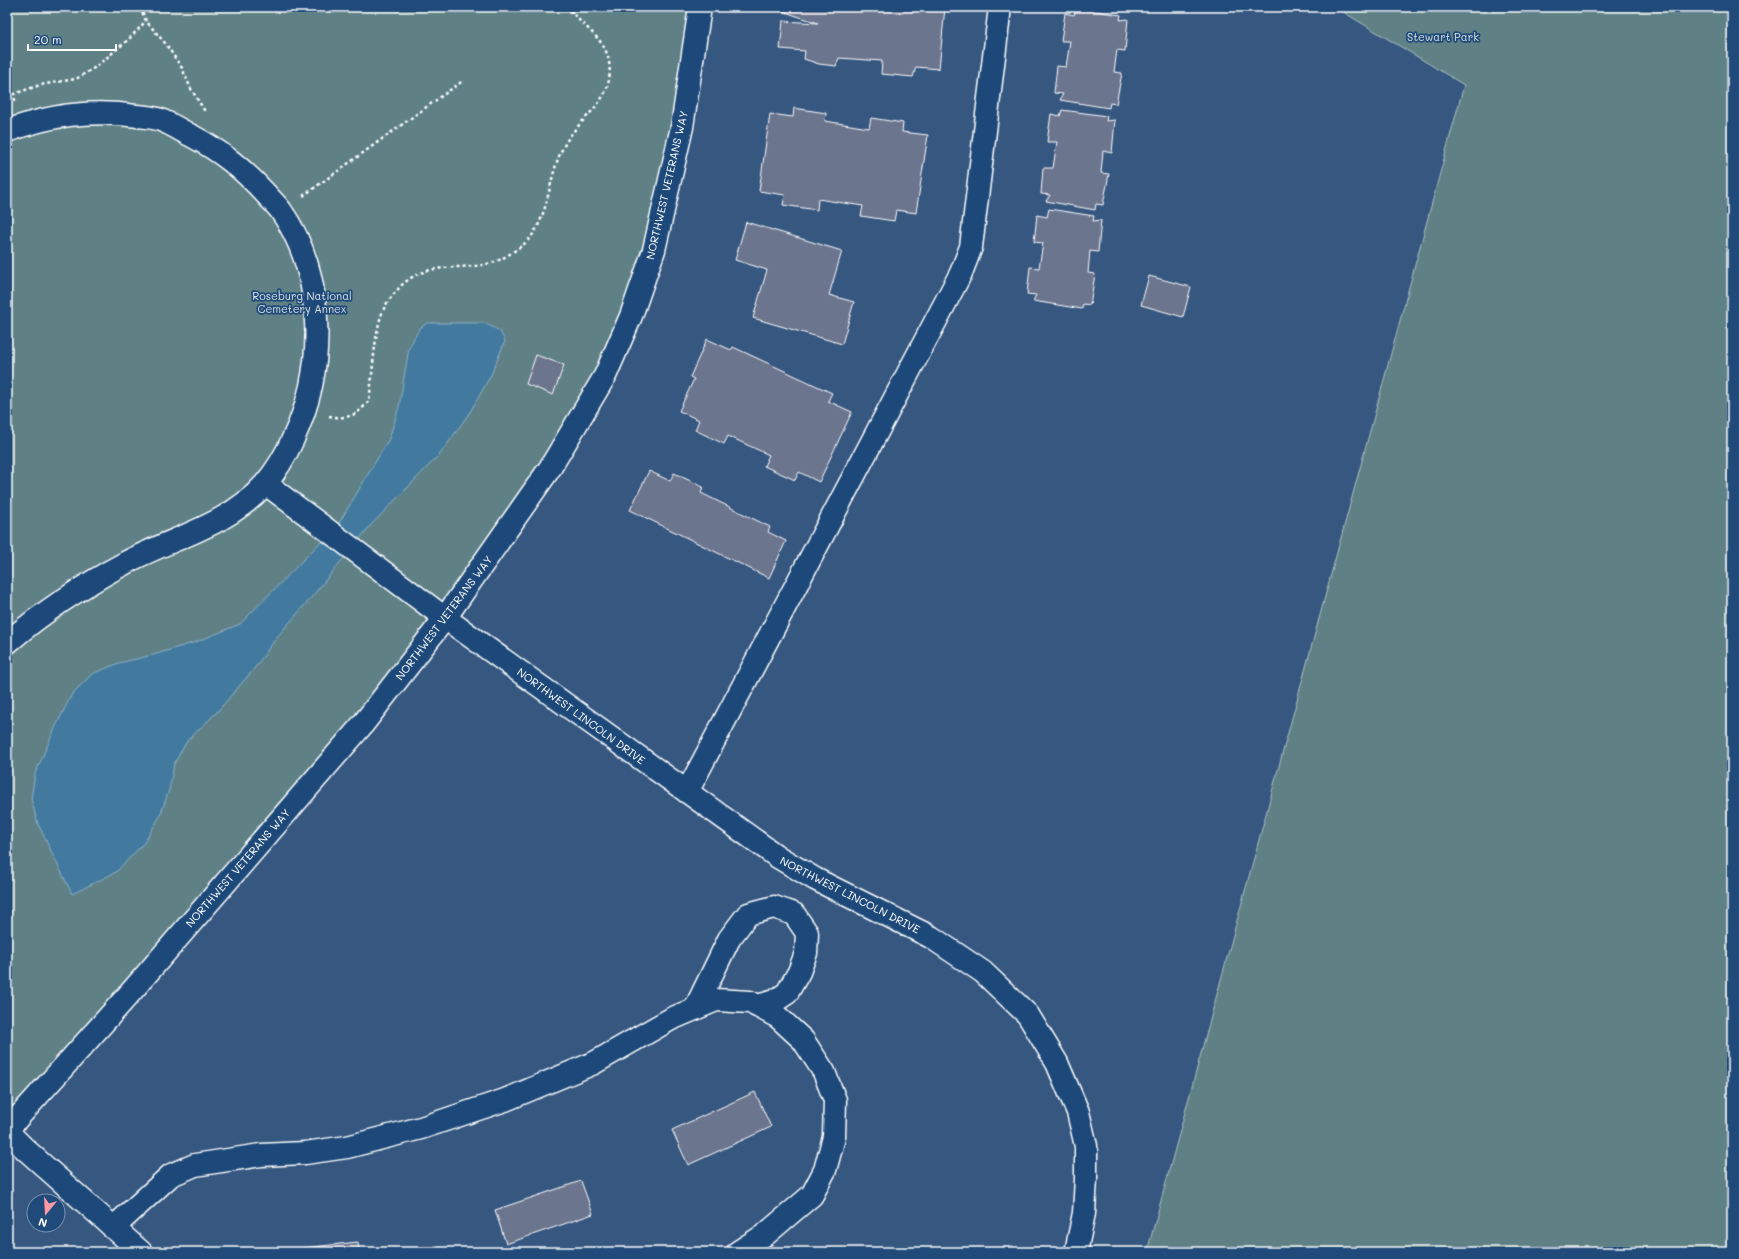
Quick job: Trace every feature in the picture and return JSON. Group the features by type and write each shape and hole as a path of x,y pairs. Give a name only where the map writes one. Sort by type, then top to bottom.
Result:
{"street":[{"name":"NORTHWEST VETERANS WAY","path":"7,1130 131,992 363,724 445,618 550,468 605,376 631,316 654,250 682,126 700,7"},
{"path":"687,792 961,273 972,247 1000,7"},
{"path":"7,643 33,621 72,594 129,561 190,534 236,511 266,484 288,450 306,410 315,366 318,328 313,289 302,249 282,212 247,174 216,149 162,120 120,113 77,113 35,121 13,129"},
{"name":"NORTHWEST LINCOLN DRIVE","path":"266,484 445,618 778,857 815,879 931,937 983,972 1028,1016 1057,1063 1078,1112 1086,1146 1086,1178 1084,1213 1076,1252"},
{"path":"695,1009 728,939 748,914 774,907 794,914 807,933 806,953 799,972 787,993 775,1002 757,1006"},
{"path":"113,1228 171,1175 195,1166 261,1155 305,1153 347,1147 421,1128 505,1100 594,1063 671,1019 716,1000 750,1002 778,1017 803,1040 824,1072 835,1100 834,1137 825,1170 812,1195 766,1234 738,1252"},
{"path":"7,1130 25,1149 140,1252"}],"path":[{"path":"140,7 146,21 165,43 182,68 191,89 210,116"},
{"path":"306,410 335,417 352,416 364,407 369,400 378,326 385,305 400,286 416,276 434,269 489,264 502,258 530,238 539,223 557,161 565,144 572,133 596,107 604,94 608,79 609,63 606,49 598,37 568,7"},
{"path":"13,129 14,94 40,85 76,79 94,68 110,55 128,40 146,21"},
{"path":"282,212 464,80"}],"green space":[{"name":"Roseburg National Cemetery Annex","path":"7,7 700,7 668,188 605,376 445,618 7,1130"},
{"name":"Stewart Park","path":"1335,7 1732,7 1732,1252 1147,1252 1464,85"}],"water":[{"path":"427,323 484,323 500,331 505,341 491,375 470,412 441,453 370,526 277,637 254,669 216,713 187,741 174,764 169,790 160,816 144,843 116,872 72,894 38,824 31,799 35,774 72,694 92,674 119,663 153,655 196,642 240,624 339,523 389,439 399,407 409,348 419,329"}],"building":[{"path":"783,7 945,7 939,69 916,67 913,77 881,74 882,61 839,58 836,66 819,64 804,59 805,51 780,49 783,21 818,23 782,11"},
{"path":"1076,8 1121,15 1120,20 1128,19 1125,51 1117,50 1114,72 1122,73 1116,104 1110,103 1109,108 1060,100 1063,94 1054,93 1057,66 1066,67 1070,41 1061,41 1065,13 1074,15"},
{"path":"794,108 826,113 825,121 869,128 871,118 903,123 902,132 928,135 916,213 896,210 894,221 861,216 863,206 818,199 817,210 783,205 785,195 759,191 770,114 793,117"},
{"path":"1062,110 1107,116 1106,121 1115,120 1112,153 1103,151 1101,173 1109,174 1103,205 1096,204 1095,210 1046,201 1050,195 1041,194 1043,168 1053,168 1057,142 1047,142 1051,114 1060,116"},
{"path":"1049,209 1094,216 1093,221 1101,220 1098,252 1090,251 1088,273 1095,274 1090,305 1083,304 1082,309 1033,301 1036,295 1027,294 1030,267 1039,268 1043,243 1034,242 1037,215 1047,217"},
{"path":"746,222 842,251 829,295 854,302 842,344 753,318 767,270 735,260"},
{"path":"1149,276 1191,287 1183,317 1141,305"},
{"path":"707,339 731,350 733,347 832,393 828,401 852,412 819,482 799,472 795,480 764,466 769,455 728,436 724,444 695,430 699,420 679,411 694,379 690,377"},
{"path":"536,355 564,365 553,395 526,384"},
{"path":"649,471 670,481 674,473 703,487 701,493 770,527 768,532 786,541 769,578 630,510"},
{"path":"755,1092 771,1127 688,1165 672,1130"},
{"path":"581,1181 593,1214 506,1244 495,1210"},
{"path":"358,1242 359,1252 303,1252 303,1248"}]}
